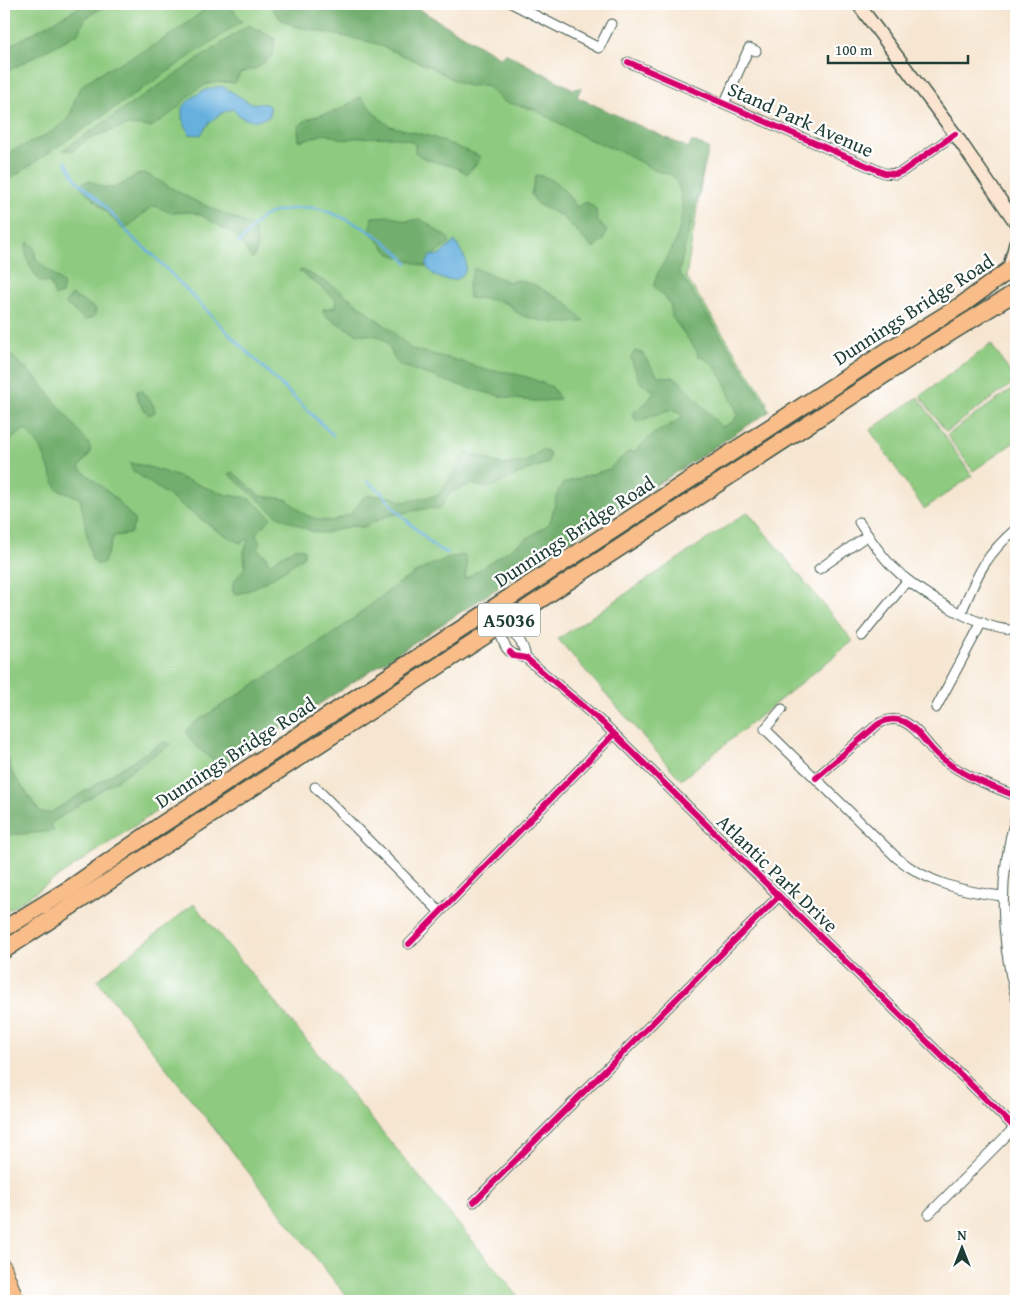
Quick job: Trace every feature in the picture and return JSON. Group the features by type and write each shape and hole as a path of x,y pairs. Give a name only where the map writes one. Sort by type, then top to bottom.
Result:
{"highway":[{"name":"Dunnings Bridge Road","path":"4,950 32,933 494,620 897,344 963,304 1013,270"},
{"name":"Dunnings Bridge Road","path":"4,929 72,887 161,825 457,632 494,620 1016,292"}],"main road":[{"path":"4,1267 17,1301"}],"street":[{"path":"512,4 599,48 611,24"},
{"path":"858,4 956,134 1016,223"},
{"path":"725,102 749,48 756,52"},
{"name":"Stand Park Avenue","path":"628,62 725,102 884,173 896,174 903,171 956,134"},
{"path":"1013,270 1016,242"},
{"path":"859,522 892,566 907,581 961,613 993,628 1016,630"},
{"path":"961,613 982,566 992,550 1016,529"},
{"path":"819,569 868,535"},
{"path":"862,636 907,581"},
{"name":"Atlantic Park Drive","path":"494,620 511,631 524,644 526,658"},
{"name":"Atlantic Park Drive","path":"494,620 500,640 514,656 526,658 614,734 1015,1128"},
{"path":"936,708 982,622"},
{"path":"782,709 765,729 910,869 930,879 964,891 1003,896"},
{"path":"816,778 877,725 886,720 897,720 911,727 942,758 967,775 1016,796"},
{"path":"409,944 614,734"},
{"path":"315,787 440,912"},
{"path":"1016,816 1008,846 1003,896 1003,930 1012,968 1016,998"},
{"path":"474,1202 778,896"},
{"path":"4,942 32,933"},
{"path":"929,1214 1015,1128"}],"green space":[{"path":"4,4 405,4 527,88 703,172 686,277 768,403 4,913"},
{"path":"85,4 108,4 86,18 77,34 4,73 4,49"},
{"path":"211,4 229,4 242,21 4,183 4,155 46,135 61,125 70,114 78,91 85,83 165,38"},
{"path":"280,4 410,4 501,58 505,53 573,89 581,88 577,97 688,148 692,141 709,148 679,272 770,411 221,768 192,742 186,731 196,722 331,635 392,588 424,568 442,560 461,555 465,556 467,565 465,579 549,524 556,497 564,483 609,469 628,452 634,452 652,435 682,418 680,412 668,410 637,422 632,414 649,400 654,391 642,384 638,378 631,358 635,351 642,353 658,376 673,377 680,381 721,427 733,422 738,414 724,380 714,366 698,356 697,351 672,317 670,303 654,286 659,271 673,247 681,220 682,201 680,191 672,175 656,171 624,153 588,139 533,109 504,102 486,85 468,86 459,83 435,69 374,43 295,26 282,20 272,9"},
{"path":"249,25 275,39 273,55 257,68 240,73 235,83 214,83 200,88 171,113 151,127 129,125 89,138 73,151 63,150"},
{"path":"361,97 378,117 390,126 432,137 478,155 480,159 467,174 455,167 427,160 415,152 415,144 408,140 391,137 353,138 346,140 325,134 299,141 298,129 305,121 341,109"},
{"path":"145,173 193,200 252,226 257,243 255,256 252,259 237,236 199,214 191,212 171,213 156,206 151,207 124,230 81,187 84,182 90,181 103,187 114,188 136,175"},
{"path":"536,175 543,176 559,186 576,207 587,202 596,209 597,221 607,230 603,241 593,248 562,216 537,204 531,194"},
{"path":"391,216 405,221 421,219 449,239 449,244 433,255 426,267 390,254 370,232 372,217"},
{"path":"28,242 34,247 36,259 64,284 62,294 55,296 50,282 40,282 31,268 27,257 26,247"},
{"path":"474,268 509,282 517,280 533,284 567,303 584,321 559,323 539,320 515,312 511,306 502,302 469,298 468,285"},
{"path":"302,270 335,287 395,333 411,349 460,361 485,370 508,372 530,378 552,387 560,399 543,401 523,400 502,396 458,385 400,365 383,339 356,333 324,315 323,309 335,307 336,300 299,271"},
{"path":"72,295 96,309 94,317 85,320 65,303"},
{"path":"991,344 1016,381 946,432 920,396"},
{"path":"4,349 38,380 89,444 91,452 79,468 113,496 134,519 134,525 130,534 114,536 104,563 96,564 92,560 80,498 57,489 41,448 25,429 4,445"},
{"path":"1016,386 1016,441 973,471 947,435"},
{"path":"137,391 143,391 154,406 155,412 149,415 144,410 139,401"},
{"path":"918,397 972,476 924,509 870,430"},
{"path":"543,449 550,454 548,463 527,470 489,488 471,484 452,492 439,509 429,508 387,516 363,527 351,526 325,533 313,532 276,515 229,474 233,472 260,496 286,499 306,515 320,520 332,521 351,514 364,497 370,495 392,497 404,502 439,495 467,452 503,465 525,462"},
{"path":"130,463 165,472 225,494 251,500 271,518 255,535 260,541 258,550 266,556 269,564 296,547 304,549 304,556 260,585 235,594 233,592 233,583 245,567 244,551 249,538 240,543 218,531 132,470"},
{"path":"748,512 853,641 681,780 558,639"},
{"path":"165,741 171,744 50,824 54,831 10,835 4,832 4,754 8,759 13,774 40,812 50,813"},
{"path":"194,904 522,1301 350,1301 97,980"}],"water":[{"path":"222,86 250,103 266,104 270,107 270,116 259,120 250,120 241,117 233,109 214,118 201,135 189,134 182,118 182,108 190,99 200,93 210,88"},
{"path":"455,241 466,260 465,272 458,279 448,280 439,278 426,265 430,256 440,255"}],"waterway":[{"path":"66,162 77,181 99,200 134,239 154,256 240,345 333,435"},
{"path":"238,243 264,216 292,209 315,208 344,218 368,230 399,253 407,263"},
{"path":"367,481 382,493 396,510 436,548 448,553"}],"cycle path":[{"path":"628,62 884,173 896,174 903,171 955,134"},
{"path":"510,652 514,656 526,658 605,725 1016,1129"},
{"path":"816,778 877,725 895,720 908,724 936,754 959,770 1016,796"},
{"path":"409,944 614,734"},
{"path":"474,1202 779,896"}]}
